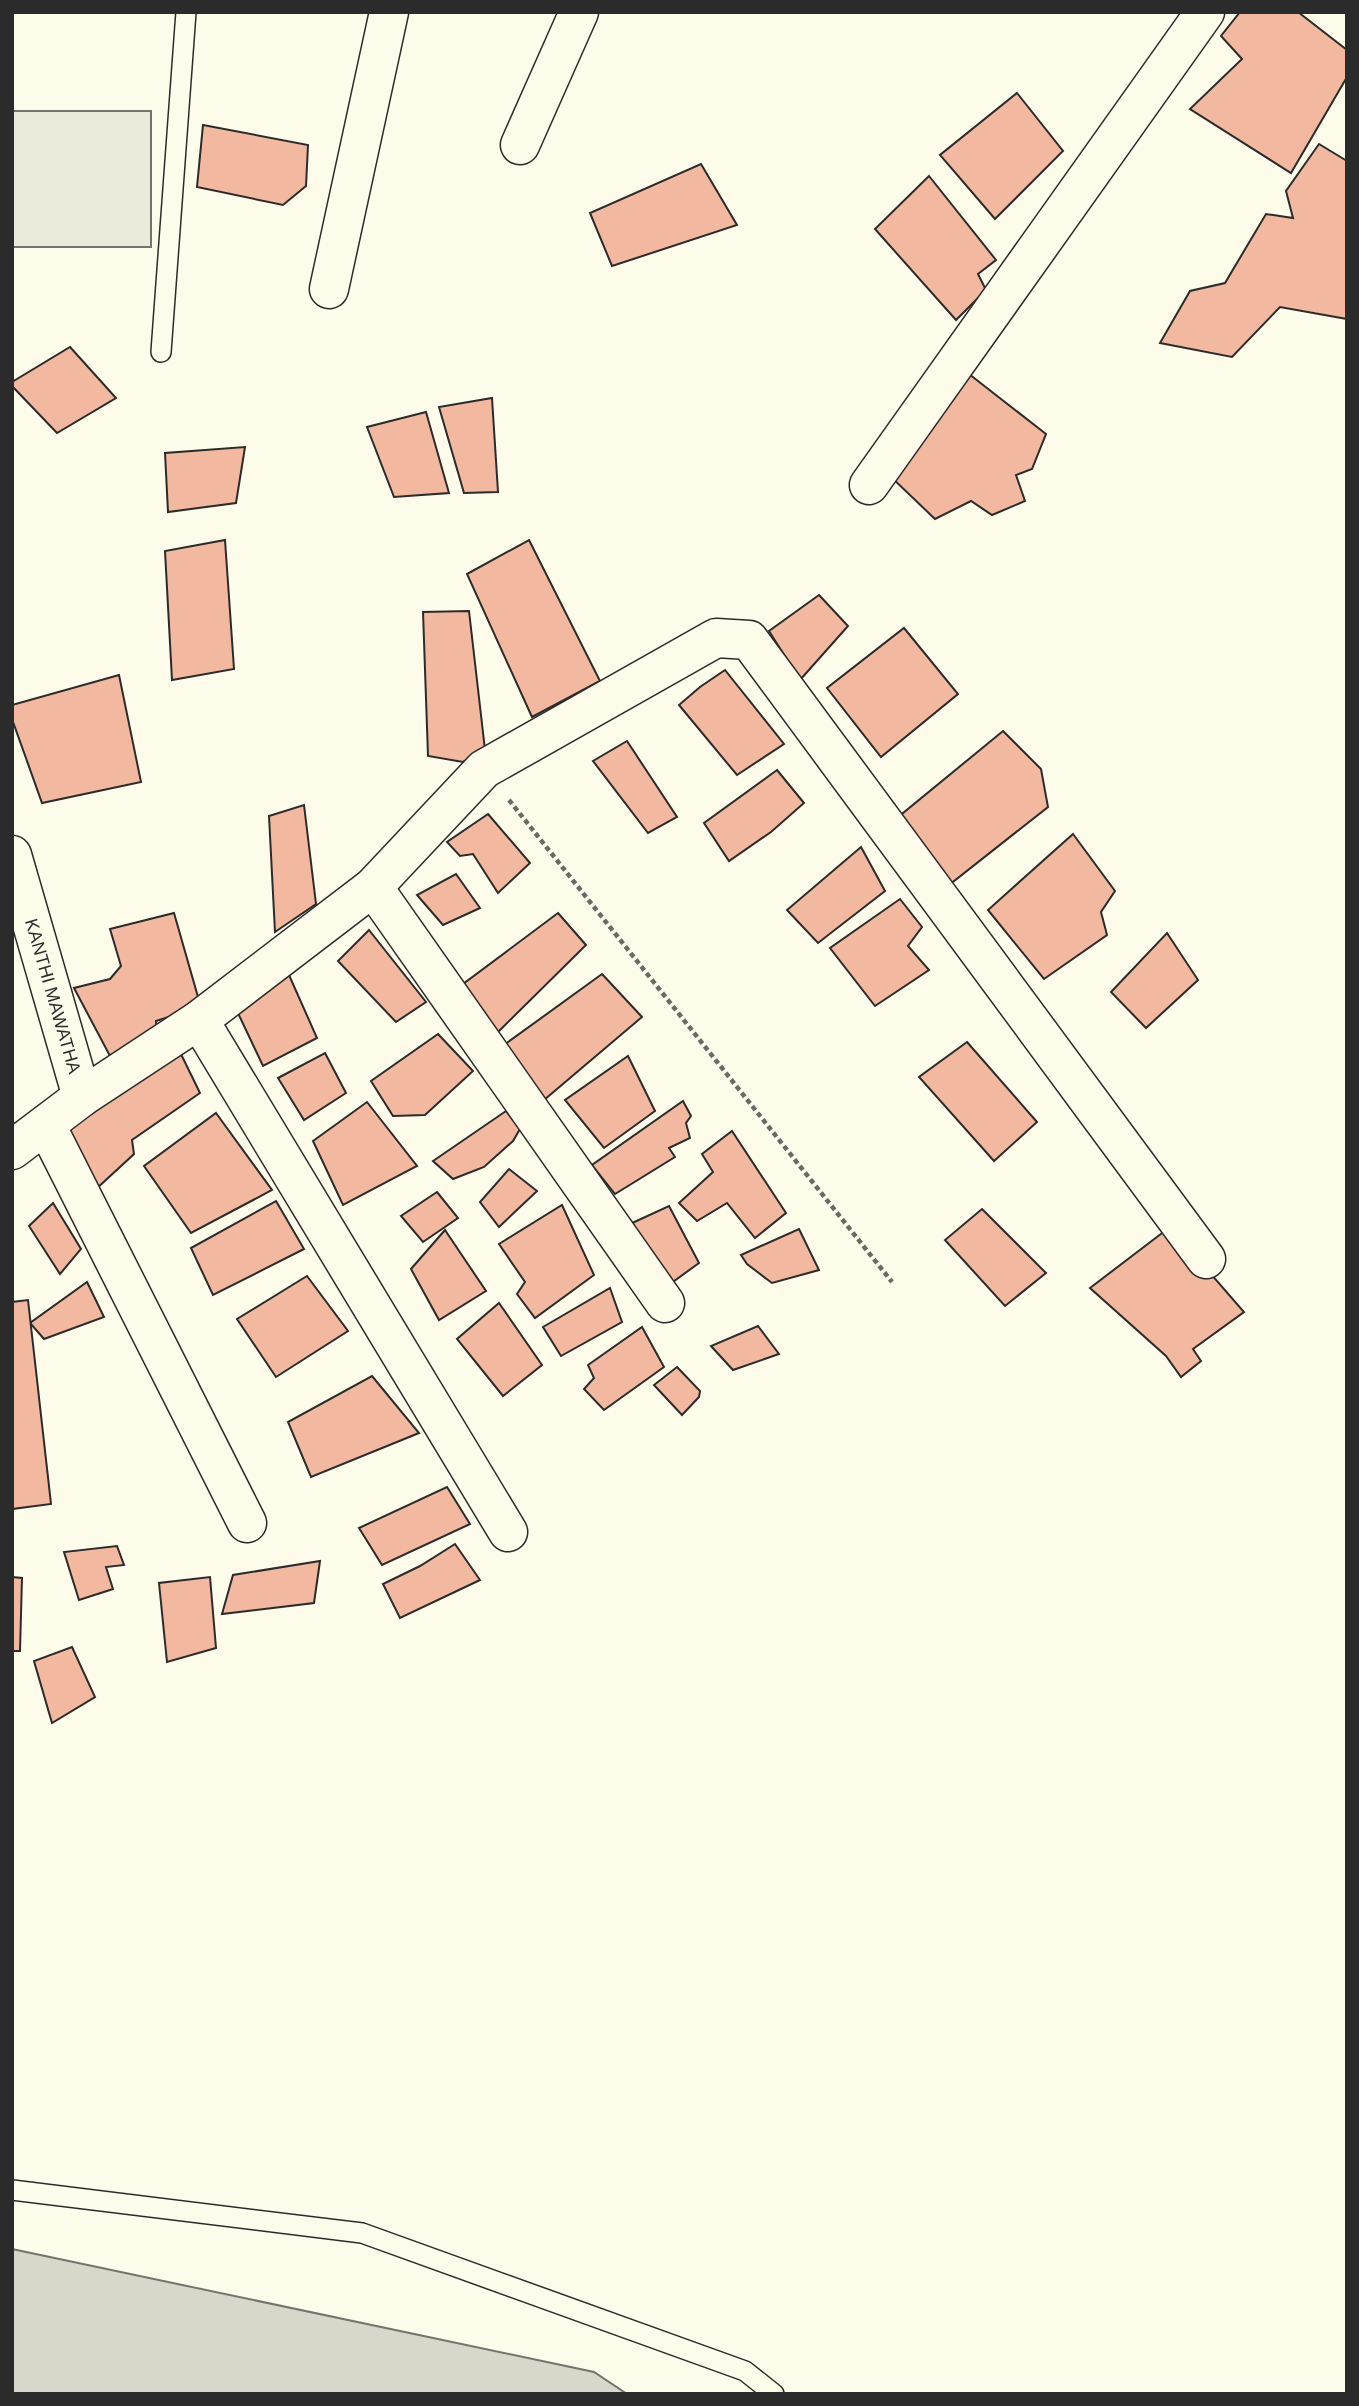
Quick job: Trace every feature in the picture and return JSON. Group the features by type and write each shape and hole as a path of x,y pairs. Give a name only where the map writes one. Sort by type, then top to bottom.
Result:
{"street":[{"path":"329,289 389,12"},
{"path":"520,145 579,12"},
{"path":"869,485 1205,12"},
{"path":"12,1150 82,1097 199,1020 373,887 484,769 716,638 749,640 1206,1259"},
{"name":"KANTHI MAWATHA","path":"12,855 82,1097"},
{"path":"373,887 665,1303"},
{"path":"199,1020 508,1532"},
{"path":"46,1125 247,1523"}],"lane":[{"path":"161,352 186,12"},
{"path":"12,2190 362,2233 745,2371 774,2394"}],"path":[{"path":"484,769 892,1282"}],"shaded area":[{"path":"12,111 151,111 151,247 12,247"},
{"path":"12,2249 594,2372 627,2394 12,2394"}],"building":[{"path":"1240,12 1298,12 1347,50 1347,77 1291,173 1190,109 1242,59 1221,36"},
{"path":"1017,93 1063,151 995,219 940,155"},
{"path":"203,125 308,145 306,186 283,205 197,187"},
{"path":"1319,144 1347,161 1347,319 1280,307 1232,357 1160,343 1190,291 1225,283 1266,214 1293,218 1286,191"},
{"path":"701,164 737,225 612,266 590,213"},
{"path":"929,176 996,260 978,274 986,290 956,320 875,229"},
{"path":"70,347 116,398 57,433 12,386 12,382"},
{"path":"969,374 1046,434 1032,469 1016,475 1025,501 992,515 971,501 935,519 891,477"},
{"path":"492,398 498,492 464,493 439,407"},
{"path":"426,412 449,493 394,497 367,427"},
{"path":"245,447 236,503 168,512 165,453"},
{"path":"225,540 234,669 172,680 165,551"},
{"path":"529,540 600,681 532,717 467,574"},
{"path":"819,595 848,626 800,680 769,631"},
{"path":"469,611 485,750 463,762 428,756 423,612"},
{"path":"904,628 958,694 881,757 827,688"},
{"path":"725,670 784,744 737,775 679,705"},
{"path":"119,675 141,782 42,803 12,719 12,705"},
{"path":"1003,731 1041,769 1048,807 949,885 897,818"},
{"path":"627,741 677,817 648,833 593,761"},
{"path":"777,770 804,803 771,832 729,861 704,823"},
{"path":"304,805 316,904 275,932 269,816"},
{"path":"488,814 530,863 498,893 473,854 460,856 447,842"},
{"path":"1073,834 1115,891 1101,912 1107,935 1044,979 988,910"},
{"path":"861,847 885,891 818,943 787,910"},
{"path":"456,874 480,908 443,925 417,895"},
{"path":"900,899 922,927 908,946 929,970 875,1006 830,948"},
{"path":"174,913 198,997 181,1013 156,1021 157,1035 110,1056 74,988 110,979 121,966 110,929"},
{"path":"558,913 586,945 497,1033 459,987"},
{"path":"369,930 426,1002 396,1022 338,961"},
{"path":"1167,933 1198,980 1146,1028 1111,992"},
{"path":"602,974 642,1017 544,1100 504,1045"},
{"path":"289,975 317,1038 263,1066 237,1011"},
{"path":"438,1034 473,1071 425,1115 393,1116 371,1081"},
{"path":"967,1042 1037,1122 994,1161 919,1077"},
{"path":"177,1046 200,1093 132,1140 134,1154 95,1190 69,1130"},
{"path":"325,1053 346,1093 304,1120 278,1078"},
{"path":"628,1056 655,1111 604,1148 565,1100"},
{"path":"683,1101 691,1116 686,1123 690,1138 669,1148 675,1157 615,1194 592,1165"},
{"path":"367,1102 417,1166 343,1205 313,1141"},
{"path":"506,1111 520,1129 513,1141 484,1167 453,1179 433,1161"},
{"path":"216,1113 272,1190 191,1233 144,1166"},
{"path":"732,1131 786,1213 755,1238 727,1203 697,1221 679,1203 713,1172 702,1154"},
{"path":"509,1169 537,1191 499,1227 480,1202"},
{"path":"437,1192 458,1218 423,1242 401,1216"},
{"path":"276,1201 304,1249 213,1295 191,1248"},
{"path":"53,1203 81,1249 60,1274 29,1226"},
{"path":"562,1205 594,1275 535,1318 517,1294 525,1282 499,1244"},
{"path":"669,1206 699,1263 670,1284 630,1224"},
{"path":"982,1209 1046,1273 1005,1306 945,1240"},
{"path":"1170,1227 1244,1312 1193,1349 1201,1361 1181,1377 1166,1356 1090,1288"},
{"path":"799,1229 819,1270 772,1283 747,1264 741,1255"},
{"path":"445,1230 486,1291 439,1320 411,1269"},
{"path":"307,1276 348,1331 276,1377 237,1319"},
{"path":"87,1282 104,1317 44,1339 30,1323"},
{"path":"610,1288 622,1322 561,1356 543,1327"},
{"path":"28,1300 51,1504 12,1509 12,1302"},
{"path":"499,1303 542,1365 503,1396 457,1339"},
{"path":"758,1326 779,1354 733,1370 711,1346"},
{"path":"642,1327 664,1367 604,1410 584,1389 594,1378 588,1365"},
{"path":"677,1367 700,1391 699,1397 682,1415 654,1385"},
{"path":"372,1376 419,1433 311,1477 288,1422"},
{"path":"447,1487 470,1524 382,1565 359,1528"},
{"path":"455,1544 480,1580 400,1618 383,1584 420,1566"},
{"path":"117,1546 124,1565 106,1567 113,1589 79,1600 64,1552"},
{"path":"320,1561 314,1603 222,1614 233,1575"},
{"path":"12,1577 22,1578 20,1651 12,1651"},
{"path":"210,1577 216,1648 167,1662 159,1583"},
{"path":"72,1647 95,1697 52,1723 34,1661"}]}
